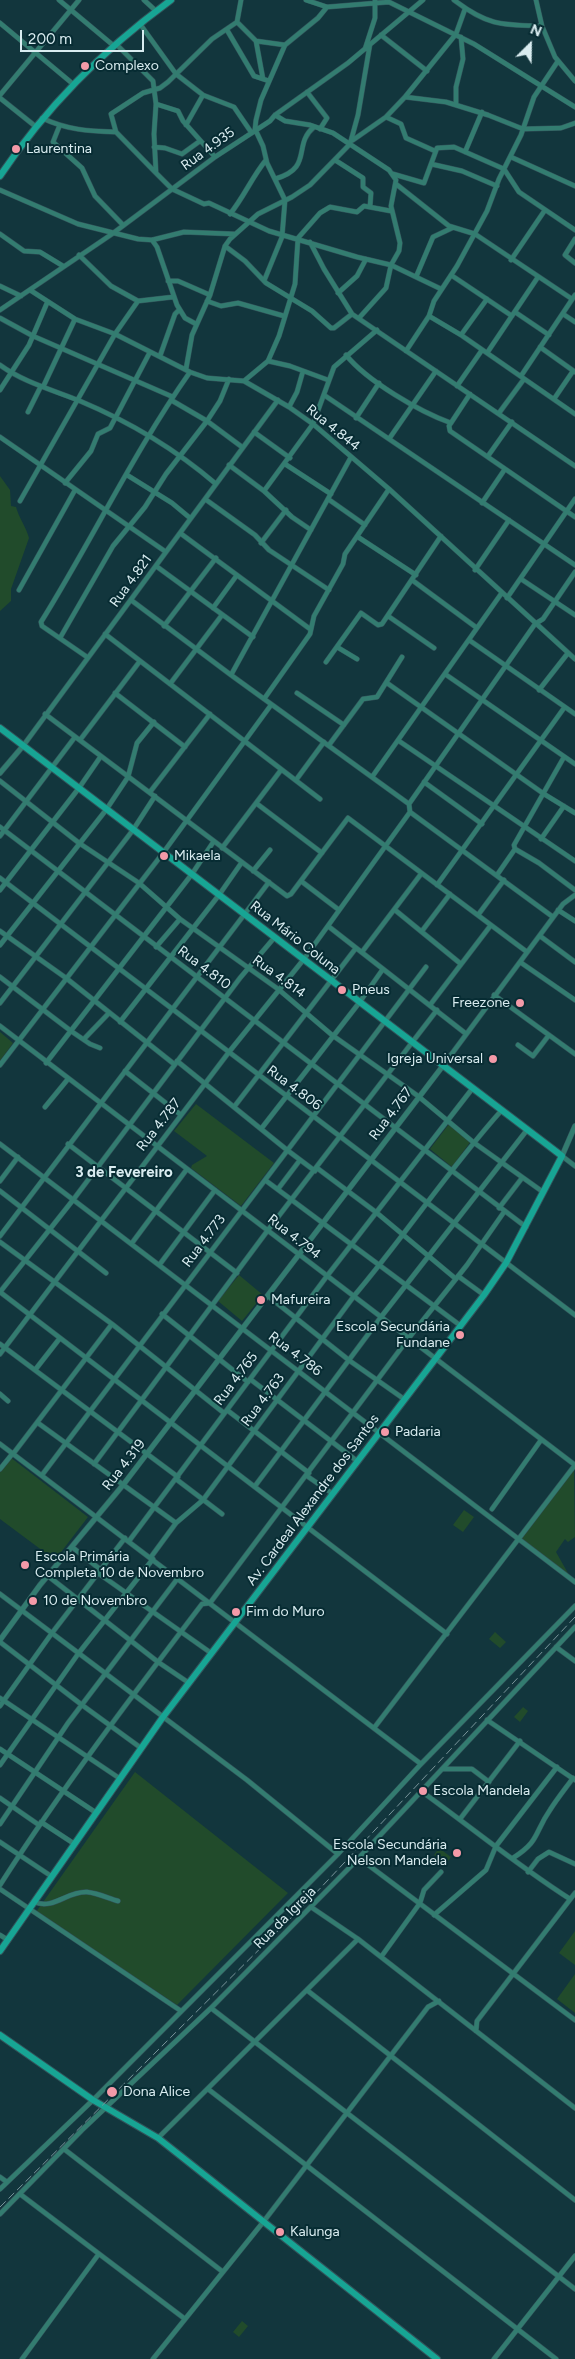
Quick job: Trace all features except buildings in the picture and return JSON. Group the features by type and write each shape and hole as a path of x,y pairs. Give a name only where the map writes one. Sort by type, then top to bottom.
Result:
{"main road":[{"path":"0,176 2,168 19,149 35,126 73,84 115,45 171,0"},
{"name":"Rua Mário Coluna","path":"0,728 442,1067 562,1156"},
{"name":"Av. Cardeal Alexandre dos Santos","path":"0,1951 140,1748 484,1295 526,1227 562,1156"},
{"path":"0,2035 90,2098 104,2110 158,2138 264,2220 437,2359"}],"street":[{"path":"59,0 115,45 148,74 153,81 156,104 154,147 156,173"},
{"path":"35,126 0,96 79,0"},
{"path":"144,0 156,11"},
{"path":"241,0 237,22 212,39 160,88 143,93 112,113 111,119 116,132 172,189 282,235 391,265 441,289"},
{"path":"306,0 327,7 346,2 389,2 462,37 575,107"},
{"name":"Rua 4.935","path":"0,310 112,234 215,156 253,130 270,121 275,115 365,49 423,0"},
{"path":"454,0 483,20 498,24 542,26"},
{"path":"536,0 542,26 558,61 575,81"},
{"path":"365,49 375,18 375,2"},
{"path":"253,130 261,100 285,46 318,18 327,7"},
{"path":"87,657 42,626 42,621 188,370 196,324 210,295 225,246 234,234 248,222 310,184 352,142 386,117 427,71 456,34 465,9"},
{"path":"237,22 256,40 285,46"},
{"path":"0,23 73,84"},
{"path":"140,24 176,74 203,95 234,107 253,130 285,200 282,235 264,281"},
{"path":"226,30 254,76 269,81"},
{"path":"381,35 427,71"},
{"path":"456,104 456,87 463,59 462,37"},
{"path":"256,40 263,79"},
{"path":"352,142 370,44"},
{"path":"406,351 429,316 441,289 475,234 492,201 504,169 523,129 528,110 540,86 558,61"},
{"path":"307,92 327,118 320,128"},
{"path":"186,125 203,95"},
{"path":"405,97 434,99 456,104 482,112 523,129 561,128 575,123"},
{"path":"156,104 178,111 186,125 215,156"},
{"path":"465,152 482,112"},
{"path":"275,115 291,122 320,128 352,142 393,174 422,184 425,182 435,151 440,147 452,146 504,169 519,192 575,230"},
{"path":"386,117 401,124 406,138 435,151"},
{"path":"42,118 59,126 116,132"},
{"path":"59,126 54,142 82,168 95,196 123,225"},
{"path":"275,179 288,175 295,170 307,134 314,126"},
{"path":"154,147 165,148 182,154 200,142"},
{"path":"511,157 575,186"},
{"path":"230,214 241,201 252,179 266,160"},
{"path":"335,160 363,178 363,187 371,193 370,208"},
{"path":"431,164 462,171 497,186"},
{"path":"358,318 385,290 391,265 399,251 400,243 391,211 396,184 393,174"},
{"path":"396,184 452,228 475,234 511,260 574,297 540,347 499,414"},
{"path":"0,190 62,218 112,234 152,240 184,232 223,232 234,234"},
{"path":"244,381 268,360 279,336 297,270 298,238 320,213 330,207 357,212 364,206 391,211"},
{"path":"511,260 545,210"},
{"path":"416,277 435,234 452,228"},
{"path":"0,234 24,251 40,252 63,266"},
{"path":"575,239 566,255 575,263"},
{"path":"152,240 157,247 179,310 185,318 196,324"},
{"path":"310,242 338,293 352,314 575,466"},
{"path":"225,246 245,261 264,281 312,311 333,328 352,314"},
{"path":"79,255 111,286 138,301 173,297"},
{"path":"338,293 351,283 366,259"},
{"path":"451,275 487,299 549,335"},
{"path":"487,353 538,277"},
{"path":"168,281 178,281 210,295"},
{"path":"0,286 21,296"},
{"name":"Rua 4.844","path":"30,290 47,303 76,319 114,334 188,370 207,378 244,381 289,407 313,424 389,489 501,594 574,657"},
{"path":"461,335 487,299"},
{"path":"20,502 114,334 138,301"},
{"path":"207,301 221,306 238,303 284,316"},
{"path":"0,390 33,336 47,303"},
{"path":"160,356 175,314 179,310"},
{"path":"563,314 575,322"},
{"path":"429,316 461,335 574,411"},
{"path":"0,318 33,336 134,380 172,399 207,421 242,447"},
{"path":"28,412 76,319"},
{"path":"264,491 290,458 313,424 334,367 377,330"},
{"path":"540,347 574,372 554,399"},
{"path":"457,386 482,350"},
{"path":"65,483 91,451 98,434 110,428 150,352"},
{"path":"346,355 379,383 413,405 430,415 451,422"},
{"path":"268,360 328,380"},
{"path":"0,366 42,387 116,417 149,435 180,455 216,484"},
{"path":"289,407 297,392 303,371"},
{"path":"389,439 436,371"},
{"path":"60,638 113,546 145,507 180,455 207,421 220,401 229,379"},
{"path":"356,418 379,383"},
{"path":"470,394 448,429 575,517"},
{"path":"324,395 342,405 344,410 575,565"},
{"name":"Rua 4.821","path":"0,774 23,746 278,400"},
{"path":"488,456 512,422"},
{"path":"254,432 290,458"},
{"path":"0,437 166,552"},
{"path":"231,676 352,457"},
{"path":"285,464 365,525"},
{"path":"229,465 311,530"},
{"path":"482,503 505,469"},
{"path":"127,475 155,492 190,518"},
{"path":"264,699 308,637 314,616 343,564 345,554 389,489"},
{"path":"20,590 75,490"},
{"path":"205,499 292,566 329,590"},
{"path":"506,598 575,500"},
{"path":"261,543 286,510"},
{"path":"475,570 509,520"},
{"path":"180,533 216,558 272,603 310,629"},
{"path":"326,662 362,613 380,625 388,616 441,536"},
{"path":"358,537 416,575"},
{"path":"164,626 216,558"},
{"path":"156,566 253,637"},
{"path":"553,918 410,812 409,804 505,665 535,624 543,619 575,572"},
{"path":"213,608 237,575"},
{"path":"521,579 575,615"},
{"path":"412,580 477,628"},
{"path":"372,777 501,594"},
{"path":"131,600 231,676 409,804"},
{"path":"170,684 222,615"},
{"path":"388,616 434,648"},
{"path":"105,634 320,799"},
{"path":"469,640 575,714"},
{"path":"337,647 357,659"},
{"path":"539,690 568,653"},
{"path":"329,745 363,699 375,698 402,658"},
{"path":"0,836 52,768 140,661"},
{"path":"445,674 575,764"},
{"path":"386,683 544,794 575,813"},
{"path":"115,693 185,747"},
{"path":"297,693 344,725"},
{"path":"0,1065 139,882 163,854 271,705"},
{"path":"437,885 564,708"},
{"path":"45,714 288,896 348,818 527,952"},
{"path":"150,792 210,714"},
{"path":"0,945 106,810 128,777 135,746 154,722"},
{"path":"398,740 494,808 575,861"},
{"path":"296,780 324,742"},
{"path":"0,890 79,788 101,756"},
{"path":"497,876 515,849 514,844 564,757"},
{"path":"222,848 281,770"},
{"name":"Rua 4.814","path":"0,781 79,843 139,882 180,919 218,948 278,989 359,1056 418,1096 448,1119 453,1126 473,1142 543,1192"},
{"path":"424,782 482,824"},
{"path":"0,1003 133,830 155,796"},
{"path":"256,803 322,853"},
{"path":"541,839 564,806"},
{"name":"Rua 4.787","path":"0,1354 205,1083 278,989 304,960 410,812"},
{"name":"Rua 4.810","path":"0,826 156,947 197,976 526,1227"},
{"path":"46,1062 192,874 214,841"},
{"path":"515,849 539,863 575,890"},
{"path":"254,871 270,850"},
{"path":"120,1022 169,956 219,895 242,862"},
{"path":"362,952 421,874"},
{"name":"Rua 4.806","path":"0,878 171,1010 575,1315"},
{"path":"478,915 504,880"},
{"path":"301,881 339,910"},
{"path":"0,1236 218,948 246,915 269,882"},
{"path":"422,931 450,894"},
{"name":"Rua 4.767","path":"263,1302 346,1190 442,1067 465,1033 558,910 566,900 575,895"},
{"path":"395,910 461,964"},
{"path":"558,910 575,921"},
{"path":"156,947 180,919"},
{"path":"430,1005 491,925"},
{"path":"328,926 465,1033"},
{"path":"0,931 36,955 146,1042 205,1083 300,1160 377,1213 429,1258 484,1295"},
{"path":"540,936 575,962"},
{"path":"274,938 248,968 73,1200 0,1292 447,1634"},
{"path":"234,1107 332,982 356,948"},
{"path":"520,962 575,1000"},
{"name":"Rua 4.773","path":"42,1475 90,1413 138,1345 337,1084 386,1023 426,967"},
{"path":"261,1129 332,1035 359,1003 383,969"},
{"path":"0,977 84,1040 100,1048"},
{"path":"494,995 575,1054"},
{"path":"94,1464 268,1230 316,1170 437,1010"},
{"path":"84,1040 109,1013"},
{"name":"Rua 4.794","path":"0,1026 575,1465"},
{"path":"518,1046 533,1056 549,1035"},
{"path":"125,1071 181,1115"},
{"path":"45,1107 68,1079"},
{"name":"Rua 4.765","path":"0,1706 2,1700 78,1599 155,1508 225,1411 297,1319 327,1276 353,1245 472,1089"},
{"name":"Rua 4.763","path":"0,1765 78,1654 126,1594 176,1523 203,1500 354,1296 380,1266 473,1142 501,1111"},
{"name":"Av. Cardeal Alexandre dos Santos","path":"562,1156 575,1126"},
{"path":"255,1486 381,1317 429,1258 478,1191 527,1130"},
{"name":"Rua 4.786","path":"0,1144 575,1582"},
{"path":"68,1144 237,1273"},
{"name":"Rua Mário Coluna","path":"562,1156 575,1166"},
{"path":"0,1181 18,1158"},
{"path":"278,1189 300,1160"},
{"path":"132,1243 187,1169"},
{"path":"499,1208 522,1178"},
{"path":"264,1180 293,1199 406,1287 461,1326"},
{"path":"160,1264 215,1190"},
{"path":"0,1191 106,1273"},
{"path":"0,1885 40,1824 132,1695 202,1604 210,1603 283,1508 408,1338 457,1278 504,1212"},
{"path":"1,1244 55,1281 195,1389 281,1450 333,1494"},
{"path":"268,1296 350,1361 404,1399"},
{"name":"Rua 4.319","path":"0,1641 48,1576 148,1454 195,1389 263,1302"},
{"path":"162,1314 219,1360 277,1400 357,1461"},
{"path":"0,1469 63,1391 112,1324"},
{"path":"35,1370 60,1338"},
{"path":"0,1344 90,1413 148,1454 222,1514"},
{"path":"0,1394 8,1401"},
{"path":"38,1422 176,1523"},
{"path":"492,1509 541,1440"},
{"path":"0,1444 421,1764"},
{"path":"374,1728 575,1465"},
{"path":"72,1547 126,1594 211,1653"},
{"path":"48,1576 104,1621 188,1683"},
{"path":"0,1824 58,1738 178,1578"},
{"path":"0,1594 163,1717 338,1854"},
{"path":"0,2190 90,2098 181,2011 338,1854 421,1764 575,1606"},
{"name":"Rua da Igreja","path":"0,2214 64,2149 211,2008 359,1858 575,1627"},
{"path":"0,1641 140,1748"},
{"path":"556,1647 575,1662"},
{"path":"2,1700 118,1778"},
{"path":"487,1720 574,1779 549,1811 534,1841 527,1849 513,1858"},
{"path":"460,1819 520,1741"},
{"path":"0,1749 96,1812"},
{"path":"434,1915 486,1870 496,1846 557,1767"},
{"path":"442,1768 472,1769 489,1782"},
{"path":"421,1791 513,1858 528,1872 570,1898"},
{"path":"0,1798 73,1843"},
{"path":"0,1842 51,1876"},
{"path":"528,1872 538,1859 550,1852 575,1864"},
{"path":"359,1858 575,2020"},
{"path":"381,1957 420,1903 424,1890 441,1872"},
{"path":"0,1889 32,1905 181,2011"},
{"path":"32,1905 51,1905 68,1896 88,1892 118,1901"},
{"path":"469,2026 477,2021 575,1893"},
{"path":"311,1907 358,1939 575,2108"},
{"path":"0,1935 8,1940"},
{"path":"158,2138 308,1991 358,1939"},
{"path":"308,1991 575,2200"},
{"path":"428,2007 429,1994"},
{"path":"153,2359 264,2220 304,2165 428,2007 439,2001"},
{"path":"211,2008 575,2289"},
{"path":"476,2031 477,2021"},
{"path":"208,2089 556,2359"},
{"path":"64,2149 223,2272"},
{"path":"0,2177 7,2182"},
{"path":"20,2194 98,2255 185,2319"},
{"path":"22,2359 98,2255"},
{"path":"494,2359 575,2256"}],"green space":[{"path":"0,476 10,490 11,506 16,507 29,538 11,589 11,601 0,611"},
{"path":"0,1032 13,1043 0,1061"},
{"path":"196,1104 274,1163 241,1206 191,1168 192,1165 207,1156 174,1131"},
{"path":"449,1124 471,1141 452,1167 430,1149"},
{"path":"239,1275 263,1295 242,1321 218,1301"},
{"path":"10,1457 88,1517 55,1560 0,1519 0,1469"},
{"path":"574,1469 575,1537 568,1542 565,1539 556,1552 569,1575 519,1539"},
{"path":"464,1510 474,1517 463,1532 453,1525"},
{"path":"495,1632 506,1642 500,1648 489,1639"},
{"path":"523,1707 528,1711 520,1722 514,1717"},
{"path":"135,1772 288,1893 177,2005 36,1912"},
{"path":"439,1848 451,1857 446,1864 434,1855"},
{"path":"575,1931 575,1965 559,1953"},
{"path":"575,1974 575,2013 557,1999"},
{"path":"242,2321 248,2326 239,2337 233,2332"}],"railway":[{"path":"0,2207 313,1896 575,1617"}],"place":[{"name":"Complexo","path":"85,66"},
{"name":"Laurentina","path":"16,149"},
{"name":"Mikaela","path":"164,856"},
{"name":"Pneus","path":"342,990"},
{"name":"Freezone","path":"520,1003"},
{"name":"Igreja Universal","path":"493,1059"},
{"name":"Mafureira","path":"261,1300"},
{"name":"Escola Secundária Fundane","path":"460,1335"},
{"name":"Padaria","path":"385,1432"},
{"name":"Escola Primária Completa 10 de Novembro","path":"25,1565"},
{"name":"10 de Novembro","path":"33,1601"},
{"name":"Fim do Muro","path":"236,1612"},
{"name":"Escola Mandela","path":"423,1791"},
{"name":"Escola Secundária Nelson Mandela","path":"457,1853"},
{"name":"Dona Alice","path":"112,2092"},
{"name":"Kalunga","path":"280,2232"}],"district":[{"name":"3 de Fevereiro","path":"124,1173"}]}
